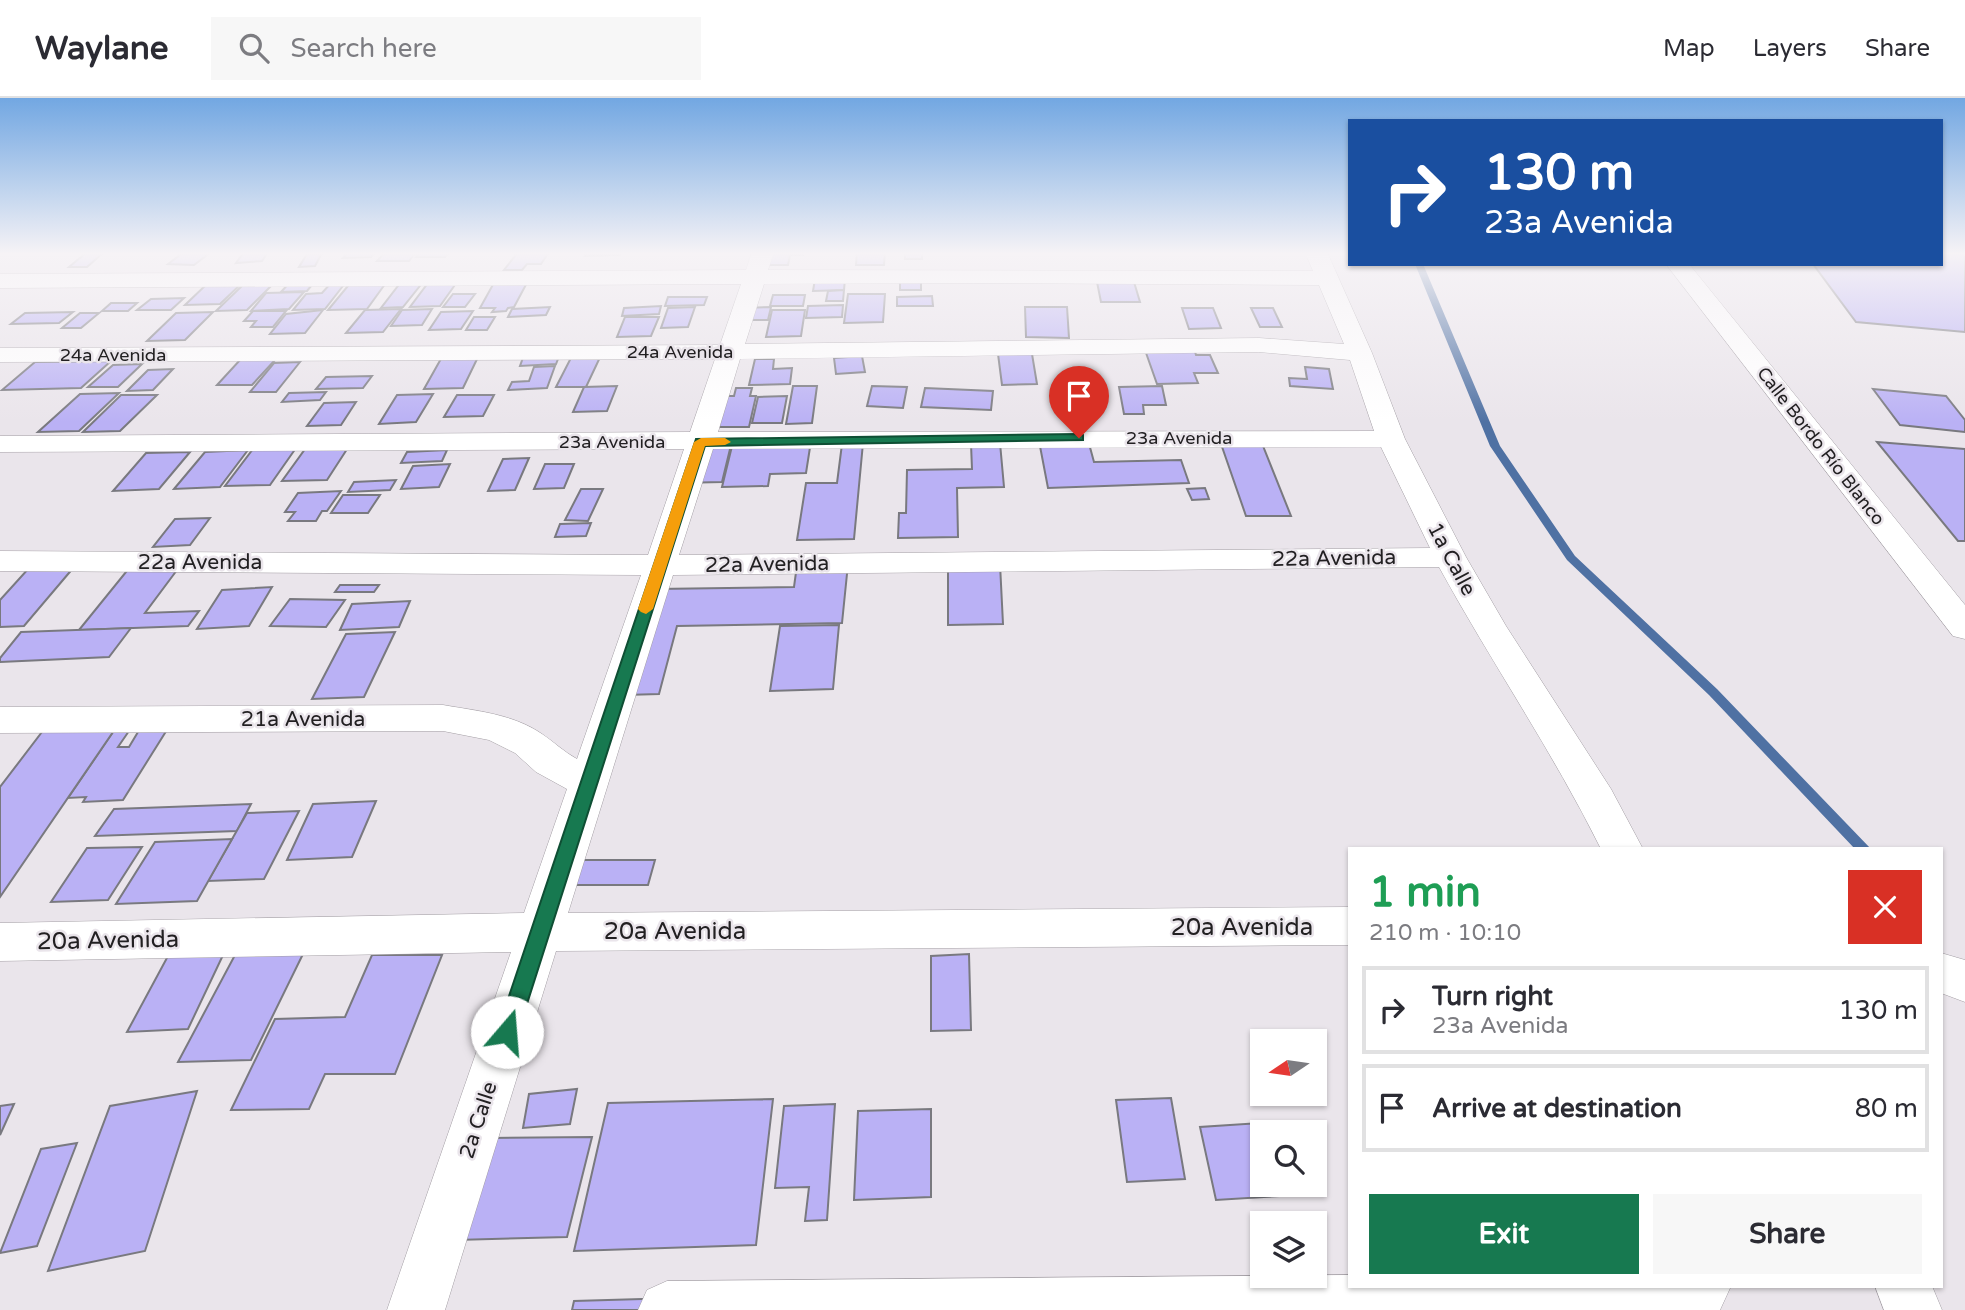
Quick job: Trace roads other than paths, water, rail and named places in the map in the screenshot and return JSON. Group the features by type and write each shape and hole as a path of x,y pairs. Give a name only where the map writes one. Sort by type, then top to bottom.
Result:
{"street":[{"name":"2a Calle","path":"416,1310 744,309"},
{"name":"1a Calle","path":"1341,309 1391,439 1450,557 1490,628 1597,800 1621,847"},
{"name":"Calle Bordo Río Blanco","path":"1712,309 1965,628"},
{"name":"24a Avenida","path":"0,355 730,352 1259,345 1360,353"},
{"name":"23a Avenida","path":"0,444 1053,438 1391,439"},
{"name":"22a Avenida","path":"0,561 660,565 1450,557"},
{"name":"21a Avenida","path":"0,720 443,718 498,728 528,743 550,762 589,783"},
{"name":"20a Avenida","path":"0,942 540,932 1348,926"},
{"path":"1943,974 1965,981"},
{"path":"667,1310 1692,1300 1701,1288"},
{"path":"1904,1288 1913,1310"}],"waterway":[{"path":"1438,309 1495,446 1571,558 1713,692 1862,847"}]}
